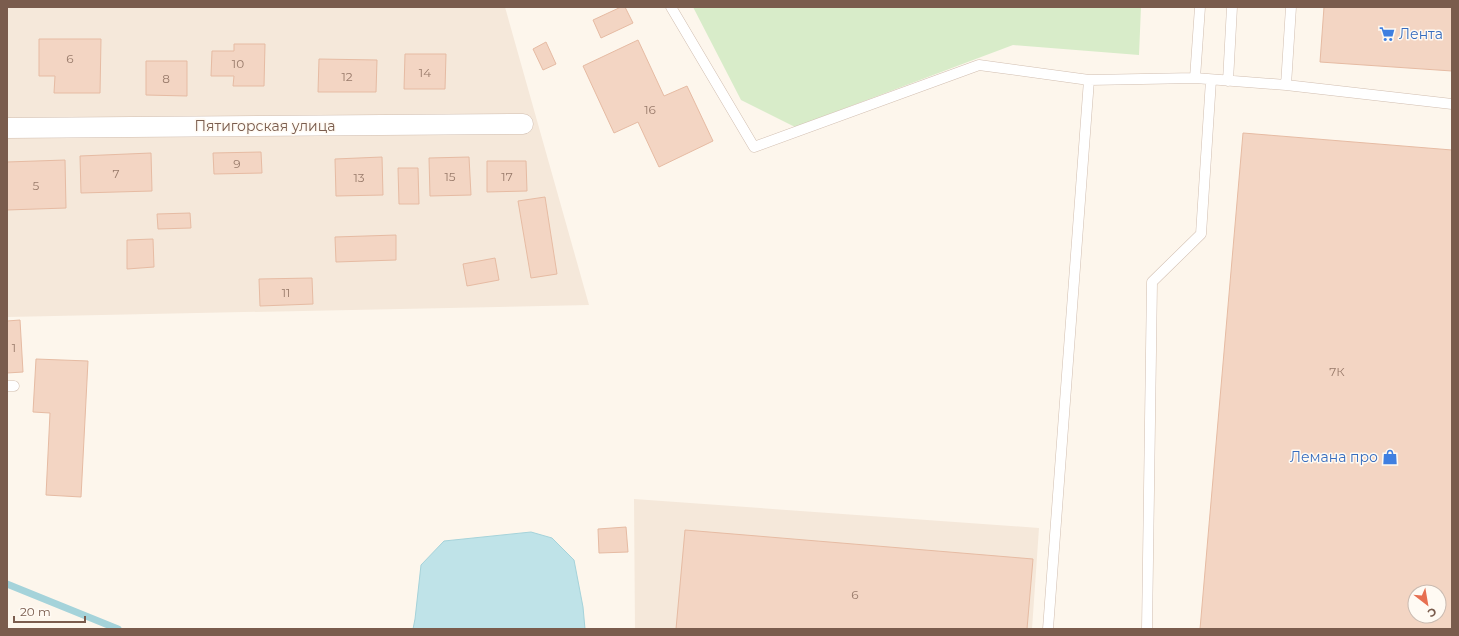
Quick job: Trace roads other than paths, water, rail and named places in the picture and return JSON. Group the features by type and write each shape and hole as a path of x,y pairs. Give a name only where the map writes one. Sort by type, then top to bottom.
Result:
{"street":[{"name":"Пятигорская улица","path":"7,128 523,124"}],"lane":[{"path":"671,7 754,147 979,65 1089,80 1195,78 1286,85 1452,104"},
{"path":"1195,78 1200,7"},
{"path":"1228,81 1232,7"},
{"path":"1286,85 1291,7"},
{"path":"1048,629 1089,80"},
{"path":"1147,629 1152,282 1201,234 1211,80"}],"water":[{"path":"531,532 552,538 574,560 583,607 585,629 413,629 421,565 444,541"}],"waterway":[{"path":"7,584 118,629"}],"place":[{"name":"Лента","path":"1387,34"},
{"name":"Лемана про","path":"1390,457"}]}
